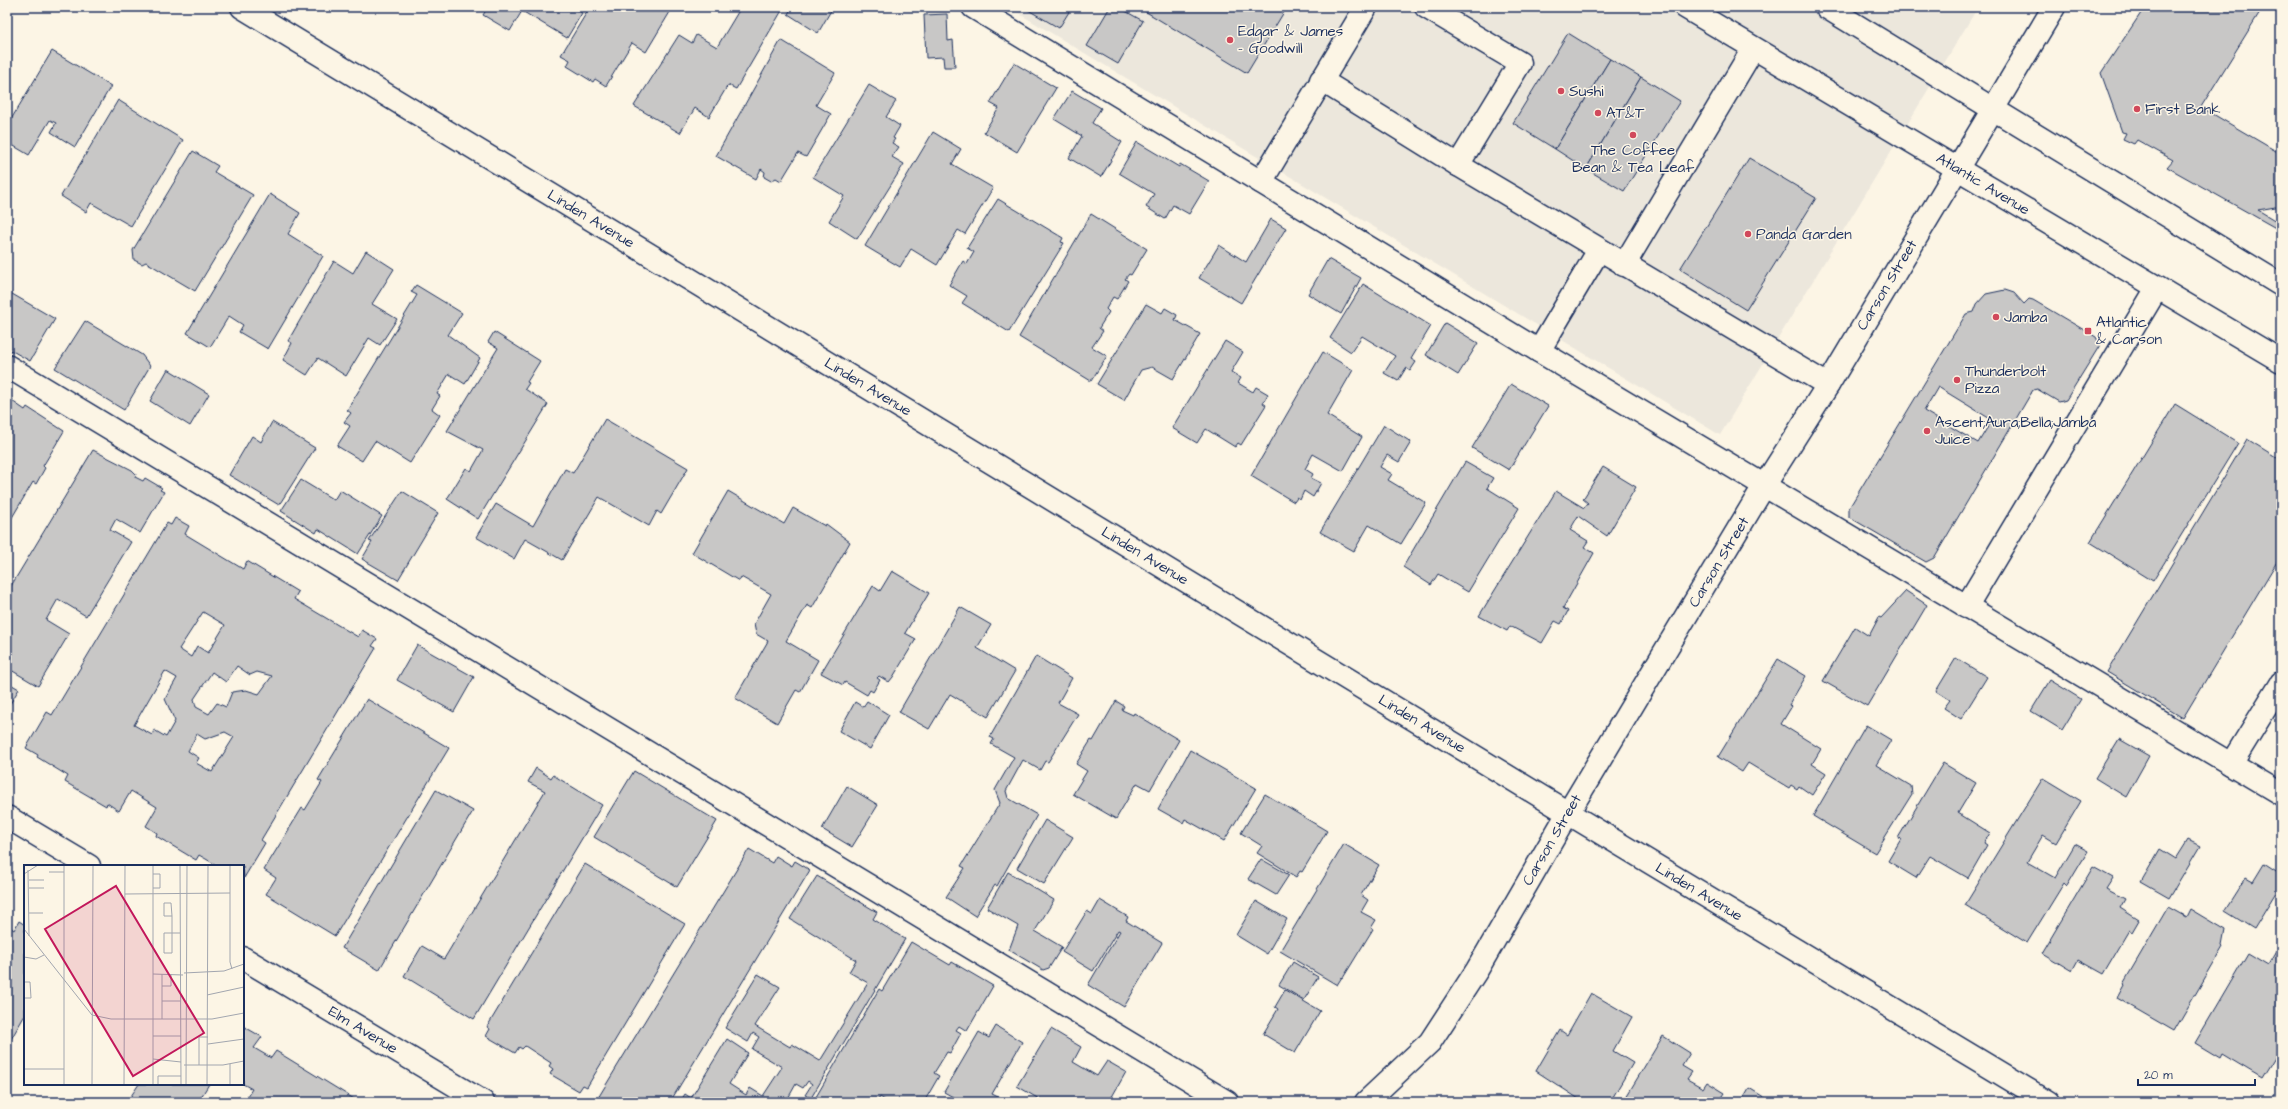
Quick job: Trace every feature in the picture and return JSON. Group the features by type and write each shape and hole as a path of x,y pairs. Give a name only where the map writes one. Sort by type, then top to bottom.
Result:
{"main road":[{"name":"Linden Avenue","path":"242,7 1568,813 2048,1102"},
{"path":"973,7 1539,351 2281,794"},
{"path":"1261,182 1366,7"},
{"path":"1426,7 1520,63 1458,165"},
{"name":"Atlantic Avenue","path":"1685,7 1753,49 2281,361"},
{"path":"1826,7 2281,285"},
{"name":"Carson Street","path":"1366,1102 1430,1042 1477,970 1568,813 1764,486 1828,385 1956,168 2054,7"},
{"path":"1624,265 1753,49"},
{"path":"1321,80 1599,250 1828,385"},
{"path":"1539,351 1599,250"},
{"path":"1966,607 2157,288"},
{"path":"7,366 1227,1102"},
{"path":"2231,764 2281,683"},
{"path":"7,817 87,865"},
{"name":"Elm Avenue","path":"244,959 483,1102"}],"shaded area":[{"path":"1008,7 1978,7 1720,435"}],"building":[{"path":"488,7 572,7 582,13 567,38 522,11 510,31 483,15"},
{"path":"590,7 673,7 646,52 632,43 606,86 595,79 593,82 567,66 570,60 561,55"},
{"path":"741,7 784,7 736,89 728,85 709,117 695,108 680,133 634,106 679,35 692,43 696,35 717,47"},
{"path":"792,7 833,7 818,33 788,14"},
{"path":"1023,7 1072,7 1059,28"},
{"path":"1110,7 1118,7 1143,21 1118,64 1087,46"},
{"name":"Edgar & James - Goodwill","path":"1138,7 1287,7 1247,73"},
{"path":"2145,7 2263,7 2201,107 2281,154 2281,206 2258,210 2281,224 2281,231 2167,167 2173,160 2137,140 2134,144 2123,139 2126,133 2122,132 2101,73"},
{"path":"947,14 948,41 953,40 955,67 944,67 943,57 926,58 924,15"},
{"name":"Sushi","path":"1568,33 1610,59 1555,149 1513,123"},
{"path":"781,40 835,73 816,105 831,114 806,157 798,153 781,181 776,178 771,181 764,177 765,172 761,169 756,179 716,156"},
{"path":"52,51 111,86 75,147 51,132 56,123 50,120 29,155 7,142 7,126"},
{"name":"AT&T","path":"1610,59 1641,77 1586,169 1555,149"},
{"path":"1014,63 1056,88 1017,152 984,132 999,108 990,103"},
{"name":"The Coffee Bean & Tea Leaf","path":"1641,77 1680,101 1624,191 1586,169"},
{"path":"869,85 896,101 886,117 900,126 893,138 895,139 892,143 899,147 892,157 904,164 857,239 829,221 844,196 813,177"},
{"path":"1072,91 1101,108 1092,123 1122,142 1101,177 1069,158 1082,136 1054,119"},
{"path":"118,100 183,140 131,226 91,203 86,212 61,196"},
{"path":"933,132 961,149 952,164 993,188 965,234 958,230 937,265 911,249 900,267 865,246"},
{"path":"1137,142 1179,167 1180,164 1209,181 1189,214 1173,205 1165,219 1146,207 1154,194 1119,173"},
{"path":"193,151 218,166 214,172 253,195 195,291 146,262 142,264 134,260 133,250"},
{"name":"Panda Garden","path":"1749,158 1816,198 1746,310 1680,269"},
{"path":"270,194 300,213 288,234 323,256 268,349 239,332 243,325 229,316 210,347 187,333"},
{"path":"998,199 1063,238 1061,242 1064,243 1009,332 962,303 967,296 949,285 963,261 967,264 974,252 967,248"},
{"path":"1091,214 1147,249 1131,275 1129,274 1125,279 1128,281 1117,299 1113,297 1106,309 1109,312 1099,328 1103,331 1092,347 1107,356 1091,381 1019,337"},
{"path":"1271,219 1286,228 1241,303 1199,278 1219,245 1246,262"},
{"path":"366,251 394,269 372,304 397,319 380,345 369,338 346,376 318,358 307,375 283,360 292,343 288,341 334,261 353,273"},
{"path":"1328,259 1361,278 1341,314 1308,294"},
{"path":"1363,284 1431,326 1411,359 1416,362 1410,371 1406,368 1398,381 1384,373 1395,356 1362,336 1351,352 1330,338"},
{"path":"416,285 462,313 448,335 480,358 465,384 449,374 437,394 440,396 432,409 440,415 410,463 375,441 362,461 337,446 350,426 344,422 351,413 347,410 417,295 411,292"},
{"name":"Ascent;Aura;Bella;Jamba Juice","path":"2005,290 2014,293 2024,304 2029,299 2033,300 2096,337 2100,345 2066,400 2059,402 2037,389 2033,390 1934,558 1926,562 1849,517 1849,508 1966,314 1974,312 1977,304 1986,294","holes":["1938,387 1992,420 1978,443 1924,411"]},
{"path":"7,291 55,319 30,361 7,348"},
{"path":"1146,304 1162,313 1165,308 1177,315 1175,320 1200,334 1173,379 1152,367 1141,370 1124,400 1097,384"},
{"path":"85,321 142,355 150,366 124,410 55,368"},
{"path":"1445,323 1478,343 1458,375 1426,355"},
{"path":"494,332 540,361 527,382 529,383 525,389 548,404 478,519 447,499 466,468 471,471 483,450 447,431 498,348 488,342"},
{"path":"1225,341 1243,352 1231,372 1241,378 1238,383 1253,392 1256,387 1268,394 1263,403 1266,405 1241,445 1238,443 1235,447 1206,429 1197,443 1172,428"},
{"path":"1323,352 1353,370 1327,415 1362,437 1343,471 1313,454 1305,469 1313,474 1311,478 1321,483 1313,497 1304,491 1300,500 1297,498 1294,502 1251,476"},
{"path":"168,369 209,394 190,426 150,401"},
{"path":"1511,384 1548,406 1509,470 1472,448"},
{"path":"7,395 13,399 12,401 25,410 27,407 64,431 43,466 45,468 36,484 33,482 7,526"},
{"path":"2175,404 2238,443 2153,581 2090,542"},
{"path":"605,419 688,468 661,514 657,511 649,526 599,497 562,560 525,539 514,559 476,537 496,504 533,526 565,469 573,473"},
{"path":"272,422 315,448 279,505 229,475 252,436 261,442"},
{"path":"1384,425 1411,442 1399,462 1387,455 1380,467 1392,474 1388,480 1426,503 1401,544 1369,525 1354,551 1320,532"},
{"path":"2247,439 2281,460 2281,555 2183,718 2107,672"},
{"path":"93,450 132,470 136,474 135,477 143,481 145,478 162,488 160,490 164,492 140,533 116,519 110,530 131,542 86,616 58,599 46,620 69,634 38,686 11,670 7,676 7,584 11,586"},
{"path":"1465,462 1493,478 1487,488 1519,508 1468,592 1438,574 1431,585 1403,567"},
{"path":"1603,467 1636,487 1607,536 1578,516 1570,530 1588,541 1584,547 1594,553 1563,608 1568,611 1561,624 1555,621 1542,643 1510,626 1507,631 1479,616 1556,491 1584,508 1588,503 1583,499"},
{"path":"301,480 334,500 340,490 382,516 358,554 318,529 316,533 281,511"},
{"path":"402,491 438,513 398,580 362,559 372,542 369,541"},
{"path":"728,491 784,524 793,508 825,526 826,524 850,542 812,608 807,605 786,641 818,660 800,692 796,690 777,723 735,698 768,641 756,634 754,624 771,594 741,577 739,581 692,553"},
{"path":"175,518 189,526 185,534 243,569 247,561 298,592 294,599 358,637 362,630 377,639 372,646 376,648 261,840 265,843 244,878 244,865 216,865 199,855 196,860 156,836 157,833 146,826 157,807 131,791 119,811 107,803 106,806 65,782 68,776 37,757 38,755 26,748 47,712 52,715 167,523 171,525","holes":["203,612 225,625 208,653 197,646 191,657 179,649","237,666 250,675 257,672 272,676 259,694 246,690 232,692 226,707 217,703 209,714 196,707 194,699 212,672 226,682","165,671 177,678 165,699 175,721 166,737 154,730 152,735 134,725","225,732 234,737 212,772 196,763 199,758 188,751 197,734 205,739"]},
{"path":"892,571 929,593 905,633 916,639 893,677 889,682 879,676 877,678 880,680 873,692 870,690 867,695 845,682 843,685 821,673 873,586 880,591"},
{"path":"1906,591 1927,605 1867,706 1823,681 1855,627 1869,636 1879,617 1881,618"},
{"path":"960,607 991,625 977,648 1015,671 988,717 950,694 929,729 899,712"},
{"path":"417,645 474,677 454,712 397,680"},
{"path":"1036,656 1072,678 1058,703 1078,714 1048,762 1045,761 1040,770 1023,760 1006,791 1008,798 1037,815 997,886 995,885 975,916 946,897 965,868 961,866 1000,803 995,790 1014,757 991,744 994,739 990,737"},
{"path":"1956,658 1987,677 1961,719 1944,708 1950,700 1936,691"},
{"path":"1778,659 1806,676 1789,705 1792,706 1781,724 1821,749 1812,764 1826,773 1812,795 1799,786 1797,789 1791,785 1789,788 1748,763 1742,772 1718,757"},
{"path":"2050,680 2081,699 2062,730 2031,711"},
{"path":"7,682 19,689 7,709"},
{"path":"367,699 449,748 335,936 266,894 276,878 264,870 302,808 305,810 322,782 318,780"},
{"path":"867,701 889,715 870,749 839,731 855,702 863,707"},
{"path":"1116,701 1124,706 1122,710 1133,715 1134,713 1179,740 1150,790 1137,783 1116,819 1073,794 1087,771 1076,764 1091,740 1093,741"},
{"path":"1866,725 1891,740 1876,765 1911,786 1912,794 1875,853 1813,816"},
{"path":"2119,739 2149,756 2126,797 2095,778"},
{"path":"1190,750 1256,788 1224,841 1185,819 1183,823 1158,809"},
{"path":"1943,763 1976,783 1958,813 1990,833 1984,843 1987,845 1968,878 1930,856 1916,878 1888,861 1901,839 1898,838"},
{"path":"536,768 551,778 553,775 602,805 474,1019 404,976 422,946 444,959 545,791 528,782"},
{"path":"634,771 717,821 677,887 594,837"},
{"path":"2043,778 2081,801 2056,843 2043,835 2027,862 2055,878 2075,844 2088,851 2067,886 2064,883 2027,943 1965,905"},
{"path":"847,786 878,805 852,847 822,829"},
{"path":"436,790 473,811 379,970 342,948"},
{"path":"1265,794 1327,831 1302,872 1300,871 1296,877 1257,853 1262,846 1241,833"},
{"path":"1045,820 1073,837 1044,884 1017,868"},
{"path":"2188,840 2200,846 2169,898 2141,882 2160,849 2176,859"},
{"path":"1344,844 1379,865 1361,895 1368,900 1361,912 1376,920 1371,928 1373,929 1343,978 1342,977 1337,985 1280,951"},
{"path":"749,849 772,863 776,856 792,866 795,861 810,870 670,1102 604,1102 598,1098"},
{"path":"1261,859 1289,875 1276,895 1248,879"},
{"path":"585,864 685,924 587,1087 583,1085 579,1091 550,1074 553,1069 549,1066 551,1063 525,1046 522,1049 519,1047 515,1053 486,1036 490,1029 487,1027"},
{"path":"2264,864 2281,875 2281,885 2254,929 2225,911 2246,878 2253,882"},
{"path":"2093,867 2113,878 2106,889 2125,899 2120,908 2139,920 2132,932 2129,930 2103,974 2078,960 2072,971 2042,953"},
{"path":"1008,872 1054,900 1035,931 1062,947 1049,968 1043,970 1009,950 1018,926 987,908"},
{"path":"817,876 877,912 873,919 905,939 811,1098 805,1095 812,1084 808,1081 803,1088 796,1084 786,1102 680,1102 685,1094 691,1098 727,1039 748,1053 729,1084 746,1095 750,1088 763,1096 782,1067 752,1049 759,1037 753,1033 748,1042 725,1028 758,974 780,987 755,1026 790,1047 792,1044 820,1061 868,983 849,972 856,960 790,919"},
{"path":"1100,900 1128,917 1126,921 1162,943 1124,1007 1088,985 1120,931 1118,930 1093,971 1062,952 1087,911 1092,914"},
{"path":"1256,901 1287,919 1267,954 1236,935"},
{"path":"2168,907 2186,917 2190,909 2225,930 2223,947 2174,1031 2117,998 2124,985 2123,984"},
{"path":"19,921 24,924 24,1017 7,1046 7,925 14,930"},
{"path":"911,942 950,965 952,962 993,986 967,1031 959,1026 956,1030 961,1033 950,1053 947,1052 934,1073 939,1076 924,1102 888,1102 880,1097 877,1102 813,1102 879,989 882,991"},
{"path":"2281,943 2281,1047 2262,1078 2222,1054 2220,1058 2195,1043 2248,953 2268,965"},
{"path":"1293,962 1318,977 1304,1000 1279,985"},
{"path":"1285,990 1320,1011 1295,1053 1263,1034 1278,1009 1275,1007"},
{"path":"1591,993 1632,1017 1613,1051 1633,1063 1610,1102 1582,1101 1536,1071 1560,1030 1567,1035"},
{"path":"996,1026 1022,1042 992,1094 1002,1099 1001,1102 962,1102 944,1092 979,1032 989,1038"},
{"path":"244,1027 262,1037 254,1048 271,1058 276,1051 359,1102 244,1102 252,1089 244,1085"},
{"path":"1051,1029 1081,1047 1073,1062 1097,1076 1107,1061 1126,1072 1109,1102 1097,1102 1088,1097 1085,1102 1044,1102 1017,1086"},
{"path":"1663,1036 1690,1053 1682,1066 1692,1072 1687,1079 1703,1088 1707,1082 1725,1093 1719,1102 1623,1102"},
{"path":"138,1085 208,1085 198,1102 127,1102"},
{"path":"1749,1088 1772,1102 1741,1102"}],"place":[{"name":"Edgar & James - Goodwill","path":"1230,40"},
{"name":"Sushi","path":"1561,91"},
{"name":"First Bank","path":"2137,109"},
{"name":"AT&T","path":"1598,113"},
{"name":"The Coffee Bean & Tea Leaf","path":"1633,135"},
{"name":"Panda Garden","path":"1748,234"},
{"name":"Jamba","path":"1996,317"},
{"name":"Atlantic & Carson","path":"2088,331"},
{"name":"Thunderbolt Pizza","path":"1957,380"},
{"name":"Ascent;Aura;Bella;Jamba Juice","path":"1927,431"}]}
